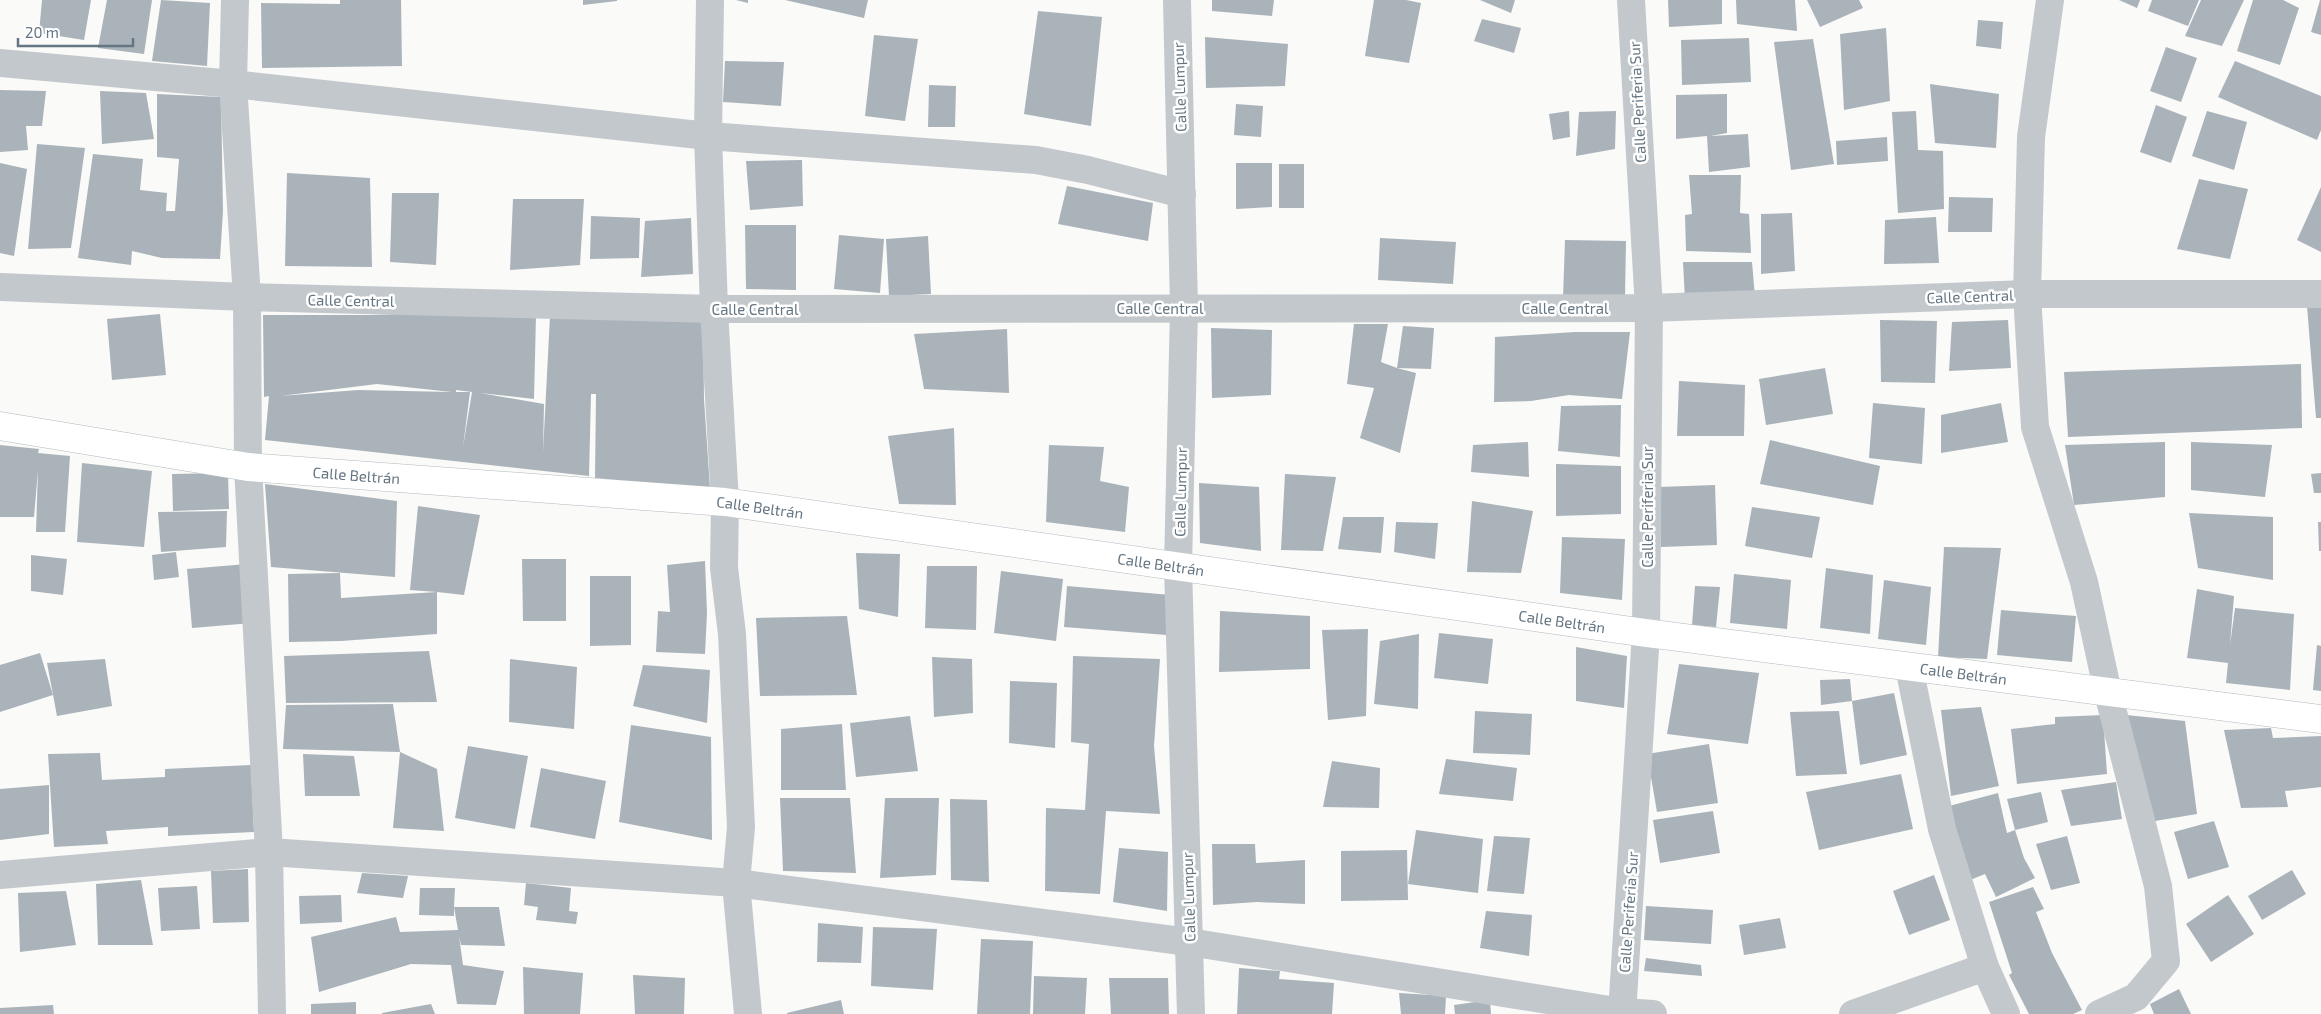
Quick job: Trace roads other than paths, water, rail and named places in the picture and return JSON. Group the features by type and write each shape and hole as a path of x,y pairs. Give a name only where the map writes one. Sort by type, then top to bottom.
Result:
{"main road":[{"name":"Calle Beltrán","path":"0,426 248,467 725,502 1646,633 2321,719"}],"street":[{"path":"235,0 233,84 247,297 248,467 268,852 272,1014"},
{"path":"710,0 708,136 714,309 725,502 724,568 732,634 741,827 736,883 748,1014"},
{"name":"Calle Lumpur","path":"1177,0 1184,308 1178,566 1191,1014"},
{"name":"Calle Periferia Sur","path":"1622,1013 1646,633 1648,308 1631,0"},
{"path":"2050,0 2031,137 2027,294 2035,427 2084,582 2108,693 2158,886 2166,962 2136,997 2099,1014"},
{"path":"0,63 233,84 708,136 1036,160 1088,170 1182,194"},
{"name":"Calle Central","path":"0,287 247,297 714,309 1648,308 2027,294 2321,294"},
{"path":"1909,667 1942,829 1985,967 2006,1014"},
{"path":"0,875 268,852 736,883 1189,942 1622,1013 1653,1014"},
{"path":"1853,1014 1985,967"}]}
